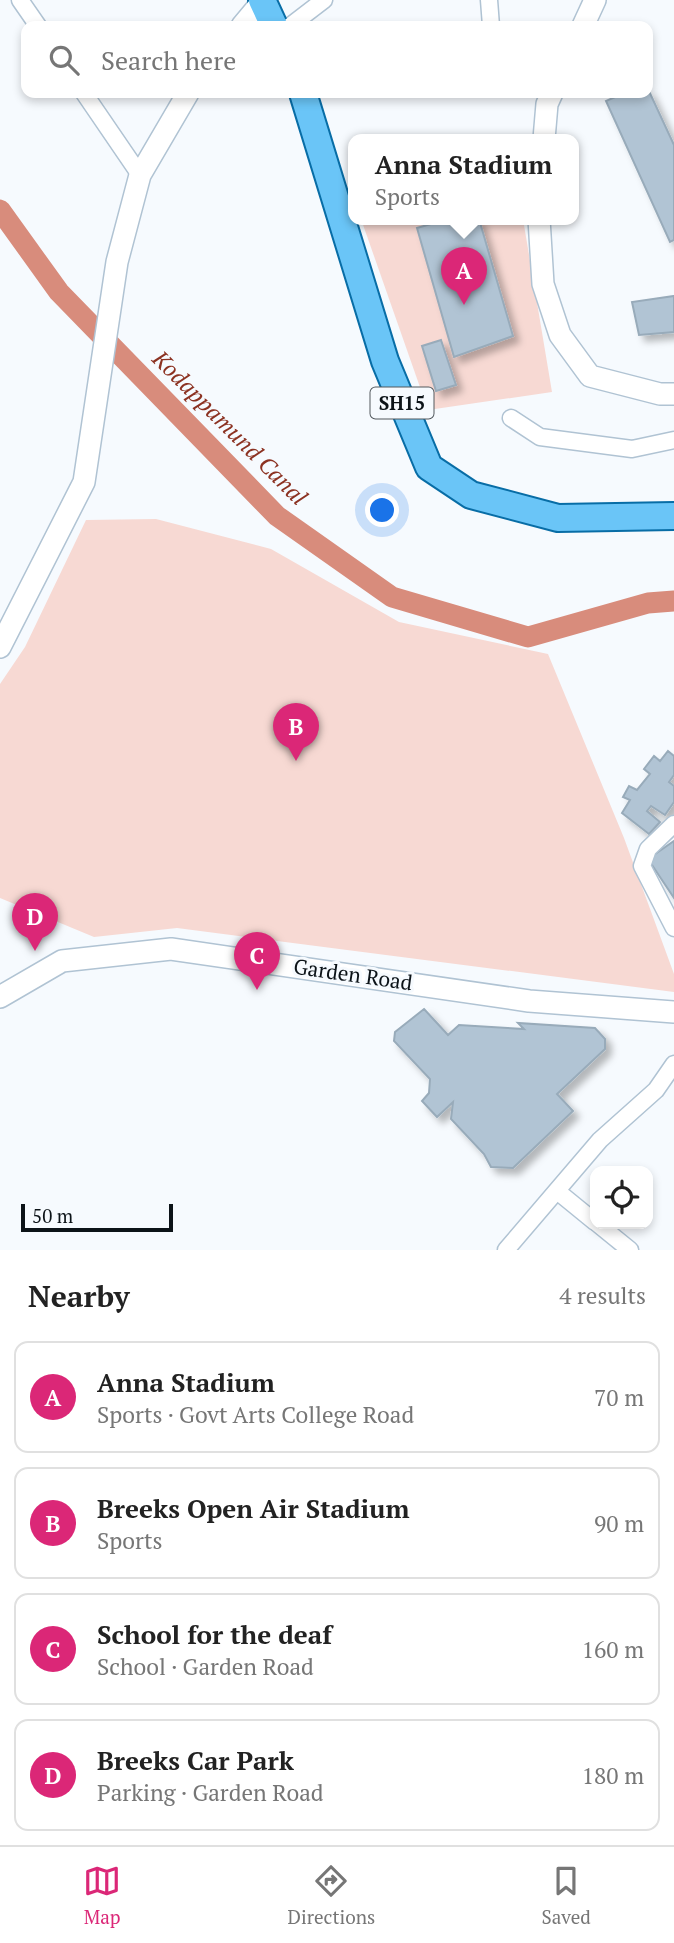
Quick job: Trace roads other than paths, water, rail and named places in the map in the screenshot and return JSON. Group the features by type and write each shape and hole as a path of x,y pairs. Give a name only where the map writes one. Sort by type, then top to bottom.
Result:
{"main road":[{"path":"262,1 284,21"},
{"name":"SH15","path":"305,98 385,361 429,467 471,495 558,518 674,516"}],"street":[{"path":"20,0 35,21"},
{"path":"295,21 324,0"},
{"path":"489,0 491,21"},
{"path":"585,21 595,0"},
{"path":"246,21 262,1"},
{"path":"87,98 141,175"},
{"path":"0,647 84,482 117,262 141,175 185,98"},
{"path":"544,134 545,98"},
{"path":"539,225 543,284 560,335 590,376 660,394 674,394"},
{"path":"511,418 540,437 632,449 674,440"},
{"path":"674,824 648,849 642,866 674,929"},
{"name":"Garden Road","path":"0,997 62,961 171,948 529,1001 674,1012"},
{"path":"506,1250 600,1140 656,1090 674,1064"},
{"path":"557,1191 590,1218"},
{"path":"604,1229 630,1250"}],"waterway":[{"name":"Kodappamund Canal","path":"0,210 59,292 277,516 392,597 528,637 648,603 674,601"}],"place":[{"name":"Anna Stadium","path":"464,305"},
{"name":"Breeks Open Air Stadium","path":"296,761"},
{"name":"Breeks Car Park","path":"35,951"},
{"name":"School for the deaf","path":"257,990"}]}
